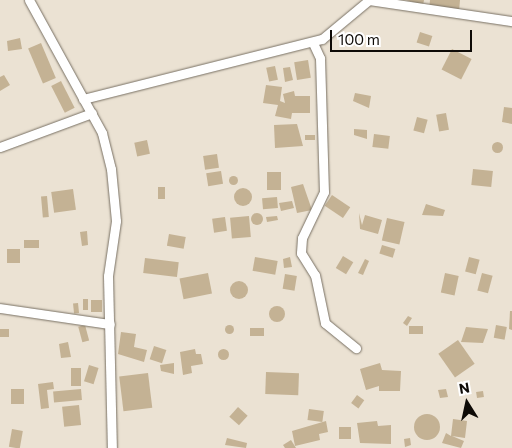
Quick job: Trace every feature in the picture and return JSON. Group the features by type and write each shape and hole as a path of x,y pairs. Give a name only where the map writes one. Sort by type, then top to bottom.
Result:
{"street":[{"path":"30,0 102,133 115,196 108,276 112,448"},
{"path":"83,99 313,43 329,36 369,0 512,21"},
{"path":"313,43 320,58 324,187 320,206 302,238 301,253 315,275 325,322 356,348"},
{"path":"0,147 92,114"},
{"path":"0,308 110,324"}],"building":[{"path":"406,0 424,0 423,5"},
{"path":"430,0 460,0 459,12 429,10"},
{"path":"420,32 432,36 429,46 417,42"},
{"path":"20,38 22,49 8,51 7,41"},
{"path":"41,43 56,78 43,83 28,48"},
{"path":"452,49 472,59 461,79 442,69"},
{"path":"308,60 311,78 297,80 294,62"},
{"path":"275,66 278,80 269,82 266,68"},
{"path":"290,67 293,80 285,82 283,68"},
{"path":"4,75 10,85 0,91 0,77"},
{"path":"61,81 75,108 65,113 51,86"},
{"path":"266,85 282,87 280,101 285,103 283,94 294,91 295,96 310,96 310,113 292,113 291,119 275,116 278,105 263,103"},
{"path":"355,93 371,96 369,108 353,101"},
{"path":"504,107 512,108 512,124 502,122"},
{"path":"446,113 449,130 439,131 436,115"},
{"path":"417,117 428,120 424,133 413,131"},
{"path":"297,124 303,146 275,148 274,125"},
{"path":"354,129 367,130 367,139 354,135"},
{"path":"374,134 390,136 388,149 372,147"},
{"path":"305,135 315,135 315,140 305,140"},
{"path":"147,140 150,154 137,156 134,143"},
{"path":"495,142 499,142 502,147 501,151 495,152 492,149 492,145"},
{"path":"217,154 219,168 205,170 203,156"},
{"path":"473,169 493,171 491,187 471,185"},
{"path":"221,171 223,184 208,186 206,173"},
{"path":"267,172 281,172 281,190 267,190"},
{"path":"233,176 237,180 233,184 229,180"},
{"path":"303,184 312,210 297,213 291,187"},
{"path":"158,187 165,187 165,199 158,199"},
{"path":"243,188 249,191 252,197 249,203 243,206 237,203 234,197 237,191"},
{"path":"73,189 76,210 54,213 51,192"},
{"path":"332,195 350,207 343,218 325,206"},
{"path":"47,196 49,217 43,217 41,197"},
{"path":"277,197 278,208 263,209 262,198"},
{"path":"292,201 294,208 281,211 279,203"},
{"path":"426,204 445,210 443,216 422,215"},
{"path":"255,213 259,213 263,219 259,225 255,225 251,221 251,217"},
{"path":"359,213 362,225 365,215 382,220 378,234 360,229"},
{"path":"249,216 251,237 232,239 230,218"},
{"path":"277,216 278,220 267,222 266,217"},
{"path":"225,217 227,231 214,233 212,219"},
{"path":"387,218 405,222 399,244 382,240"},
{"path":"87,231 88,245 82,246 80,232"},
{"path":"169,234 186,237 184,249 167,246"},
{"path":"24,240 39,240 39,248 24,248"},
{"path":"382,245 395,249 393,258 379,254"},
{"path":"7,249 20,249 20,263 7,263"},
{"path":"343,256 353,262 346,274 336,268"},
{"path":"255,257 278,261 275,275 253,271"},
{"path":"290,257 292,267 284,268 283,259"},
{"path":"469,257 480,260 476,274 465,271"},
{"path":"145,258 179,262 177,277 143,273"},
{"path":"365,259 369,261 363,275 358,273"},
{"path":"208,273 212,294 184,299 180,279"},
{"path":"445,273 459,276 455,295 441,293"},
{"path":"482,273 493,276 488,293 477,290"},
{"path":"285,274 297,276 295,291 283,289"},
{"path":"239,281 245,284 248,290 245,296 239,299 233,296 230,290 233,284"},
{"path":"83,299 88,299 88,310 83,310"},
{"path":"91,300 102,300 102,312 91,312"},
{"path":"78,303 79,313 74,313 73,304"},
{"path":"277,306 283,308 285,314 283,320 277,322 271,320 269,314 271,308"},
{"path":"510,311 512,311 512,330 509,329"},
{"path":"408,316 412,318 407,326 403,323"},
{"path":"229,324 234,329 229,334 224,329"},
{"path":"85,325 89,340 82,342 78,327"},
{"path":"496,325 507,327 505,340 494,338"},
{"path":"409,326 423,326 423,334 409,334"},
{"path":"466,327 488,329 483,343 461,342"},
{"path":"250,328 264,328 264,336 250,336"},
{"path":"0,329 9,329 9,337 0,337"},
{"path":"121,332 136,334 134,347 147,350 144,362 118,354"},
{"path":"458,340 475,364 455,378 438,354"},
{"path":"68,342 71,357 61,358 59,344"},
{"path":"154,346 166,350 162,363 150,359"},
{"path":"223,348 229,354 223,360 217,354"},
{"path":"195,349 196,354 201,354 203,364 191,366 192,373 183,375 180,352"},
{"path":"174,363 174,374 161,371 160,365"},
{"path":"380,363 382,370 401,371 400,391 379,391 379,386 366,390 360,369"},
{"path":"89,365 99,368 94,384 84,381"},
{"path":"71,368 81,368 81,386 71,386"},
{"path":"266,372 299,373 298,395 265,394"},
{"path":"148,373 152,408 123,411 119,377"},
{"path":"53,382 54,389 47,390 49,408 41,409 38,384"},
{"path":"11,389 24,389 24,404 11,404"},
{"path":"81,389 82,400 54,402 53,391"},
{"path":"446,389 448,397 440,398 438,390"},
{"path":"483,391 484,397 477,398 476,392"},
{"path":"357,395 364,400 358,408 351,403"},
{"path":"79,405 81,425 64,427 62,407"},
{"path":"238,407 248,416 239,425 229,417"},
{"path":"309,409 324,411 322,422 307,420"},
{"path":"427,414 436,418 440,427 436,436 427,440 418,436 414,427 418,418"},
{"path":"453,419 467,421 465,438 452,436 464,441 461,448 442,443 446,433 451,436"},
{"path":"326,421 328,432 319,434 320,440 295,446 292,431"},
{"path":"377,421 378,426 391,425 391,444 360,443 357,423"},
{"path":"339,427 351,427 351,439 339,439"},
{"path":"12,429 23,431 20,448 9,447"},
{"path":"227,438 247,443 246,448 225,445"},
{"path":"410,438 411,445 405,447 404,439"},
{"path":"291,440 296,448 285,448 283,445"}]}
